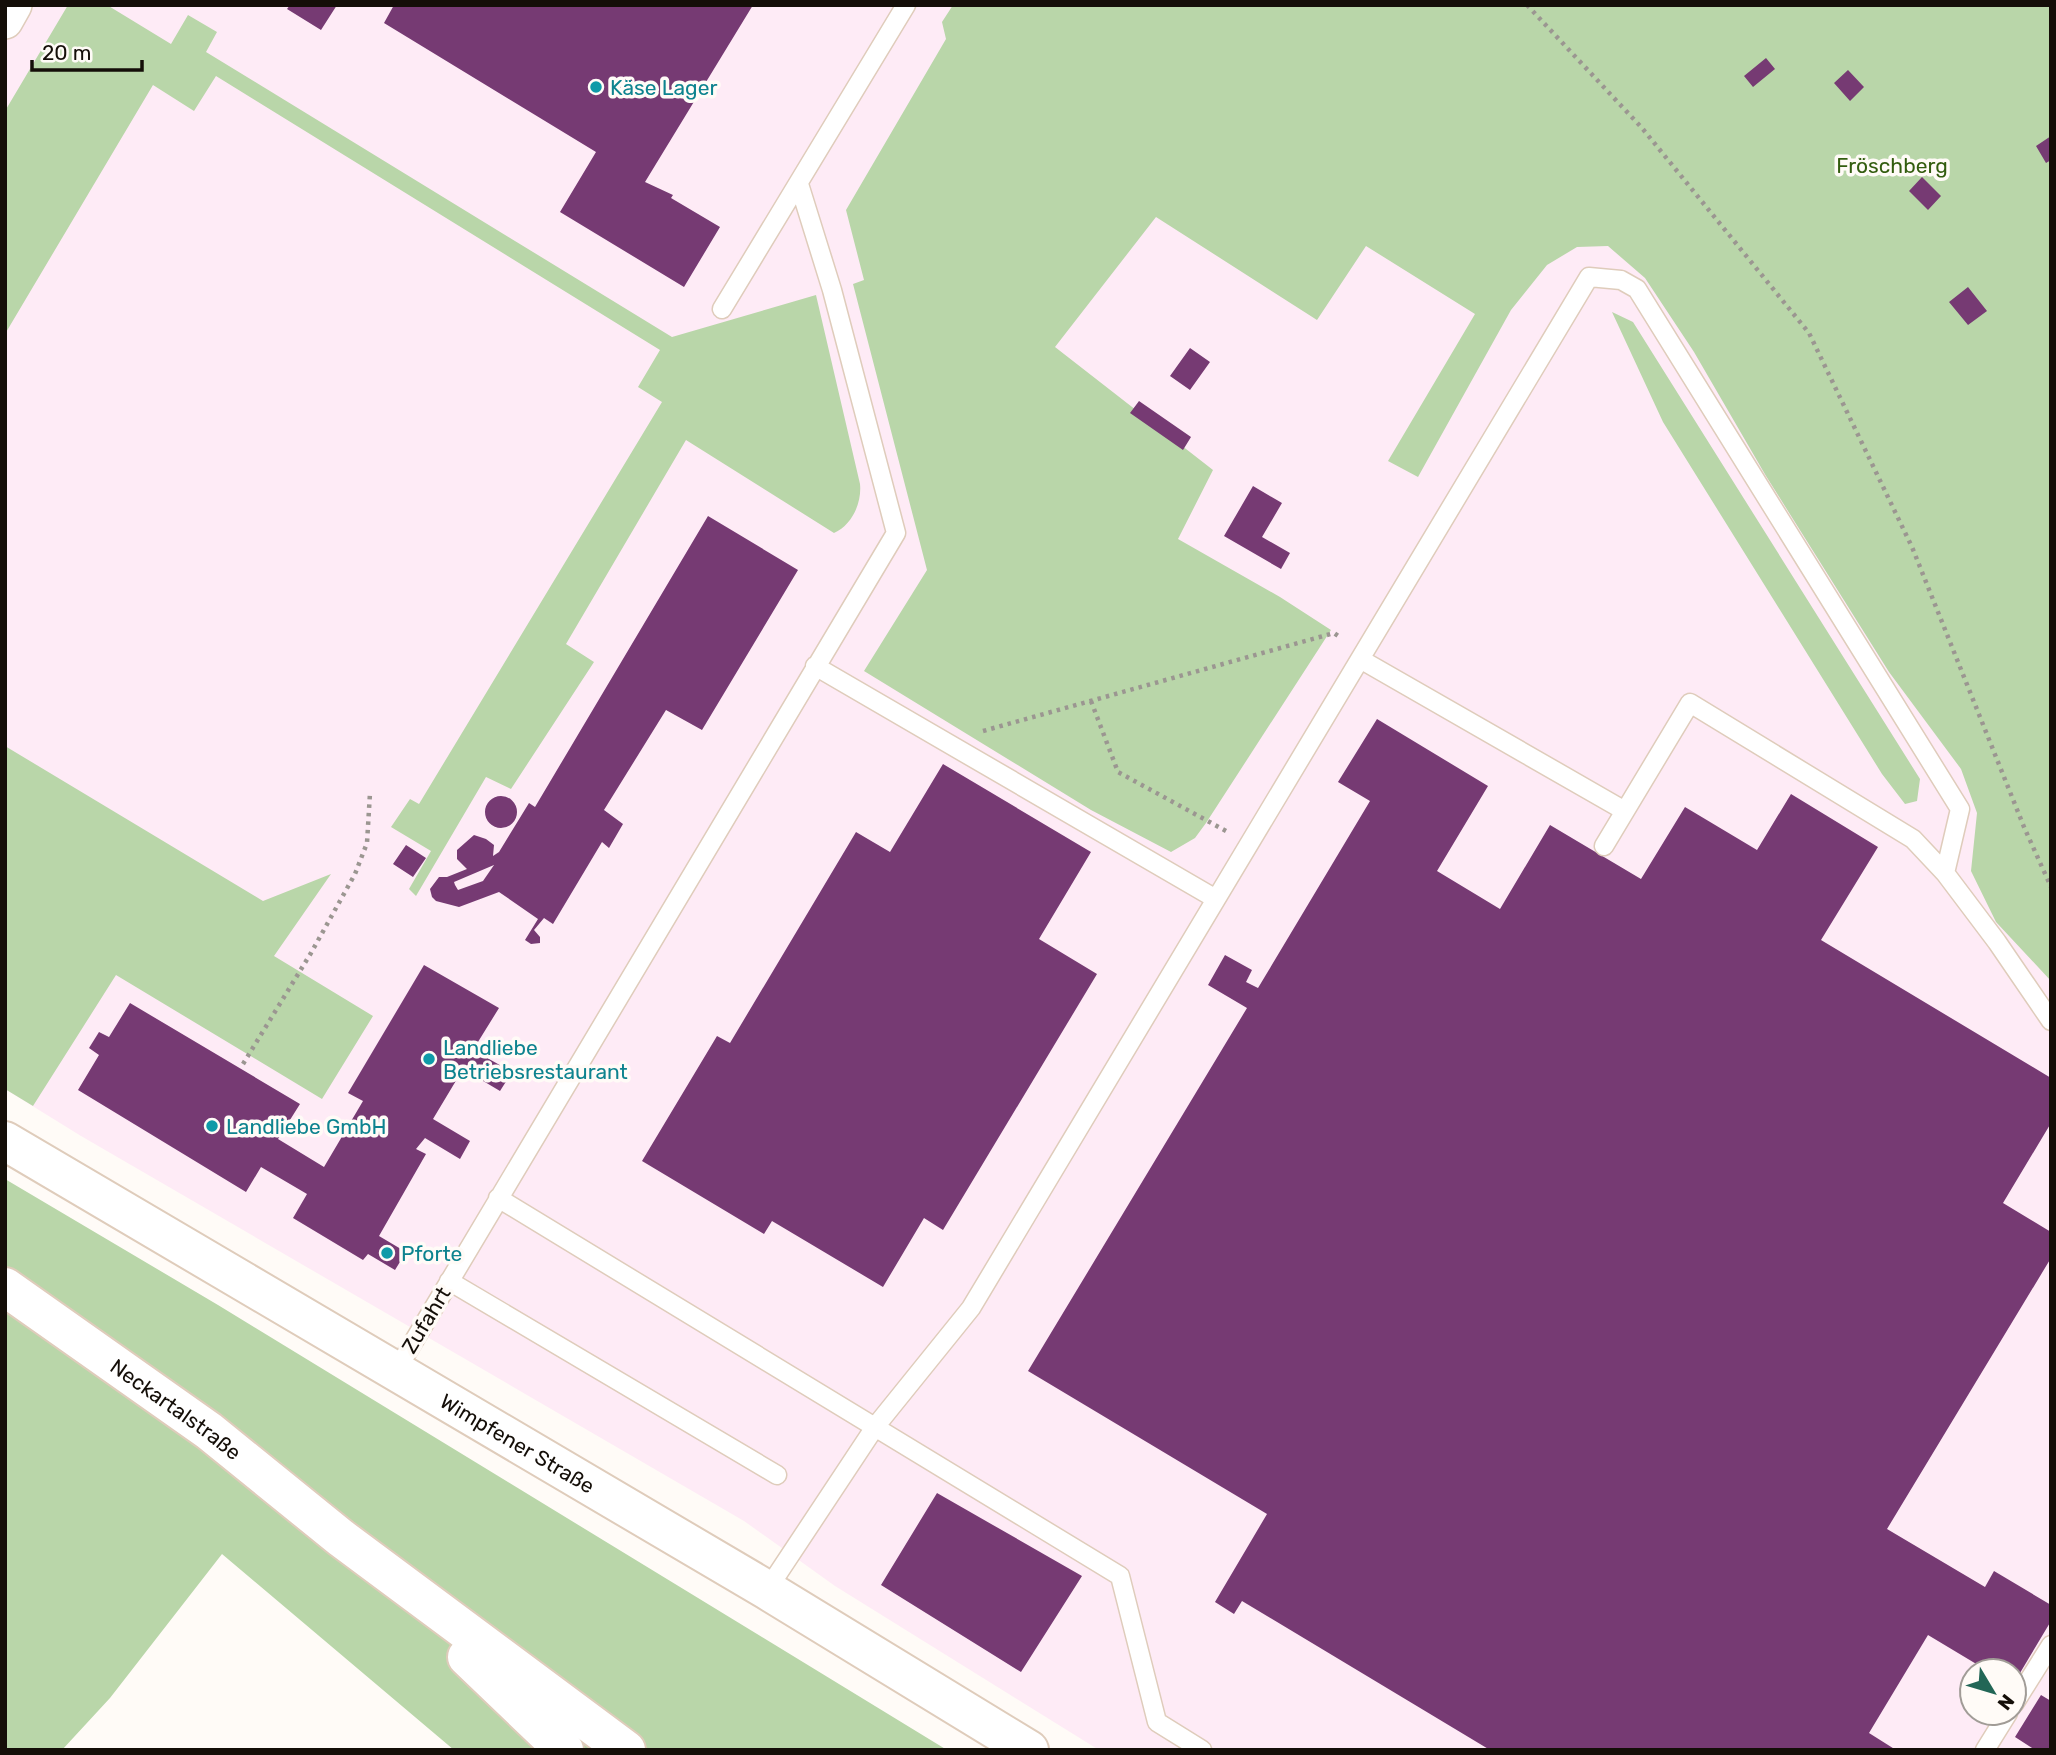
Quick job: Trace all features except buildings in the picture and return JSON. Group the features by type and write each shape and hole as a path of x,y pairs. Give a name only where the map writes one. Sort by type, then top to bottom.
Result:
{"street":[{"path":"5,21 14,5"},
{"name":"Wimpfener Straße","path":"5,1140 766,1590 1029,1750"},
{"name":"Neckartalstraße","path":"5,1287 209,1431 341,1538 626,1750"},
{"name":"Neckartalstraße","path":"341,1538 564,1750"}],"lane":[{"path":"722,309 906,5"},
{"name":"Zufahrt","path":"396,1371 896,533 832,290 800,184"},
{"path":"766,1590 875,1427 971,1308 1589,277 1621,280 1637,289 1960,809 1945,873"},
{"path":"1361,657 1625,811"},
{"path":"815,666 1216,899"},
{"path":"1604,846 1690,703 1913,839 1945,873 2051,1021"},
{"path":"498,1198 1120,1576 1157,1722 1202,1750"},
{"path":"449,1280 777,1475"},
{"path":"2028,1682 2051,1645"},
{"path":"1985,1750 1999,1727"}],"path":[{"path":"1527,5 1642,128 1809,333 1913,547 2024,827 2051,887"},
{"path":"946,742 1334,633 1361,657"},
{"path":"1091,701 1118,772 1249,844"},
{"path":"243,1063 311,953 355,874 367,843 370,793"}],"shaded area":[{"path":"5,5 1467,5 1772,407 2051,926 2051,1750 1099,1750 835,1586 744,1521 81,1136 5,1089"}],"green space":[{"path":"68,5 107,5 171,44 188,15 217,32 206,52 672,337 816,295 860,484 857,506 851,519 834,533 686,440 566,644 594,662 511,789 486,777 416,896 409,889 431,851 391,827 410,799 419,804 662,402 638,387 660,350 216,76 194,111 153,85 5,334 5,111"},
{"name":"Fröschberg","path":"953,5 2051,5 2051,981 1996,922 1971,871 1977,813 1961,769 1889,672 1766,476 1694,352 1645,278 1608,246 1577,247 1547,265 1511,310 1418,477 1388,461 1475,314 1366,246 1317,320 1156,217 1055,347 1213,470 1178,539 1280,597 1331,630 1206,823 1195,838 1171,852 1091,810 864,671 927,570 853,284 864,280 846,210 946,39 942,22"},
{"path":"1612,312 1633,322 1920,779 1917,801 1905,804 1882,774 1663,422"},
{"path":"5,746 263,901 331,874 274,956 373,1016 322,1099 116,975 33,1106 5,1089"},
{"path":"5,1179 218,1305 947,1750 454,1750 222,1554 110,1698 62,1750 5,1750"}],"place":[{"name":"Käse Lager","path":"596,87"},
{"name":"Landliebe Betriebsrestaurant","path":"429,1059"},
{"name":"Landliebe GmbH","path":"212,1126"},
{"name":"Pforte","path":"387,1253"}]}
